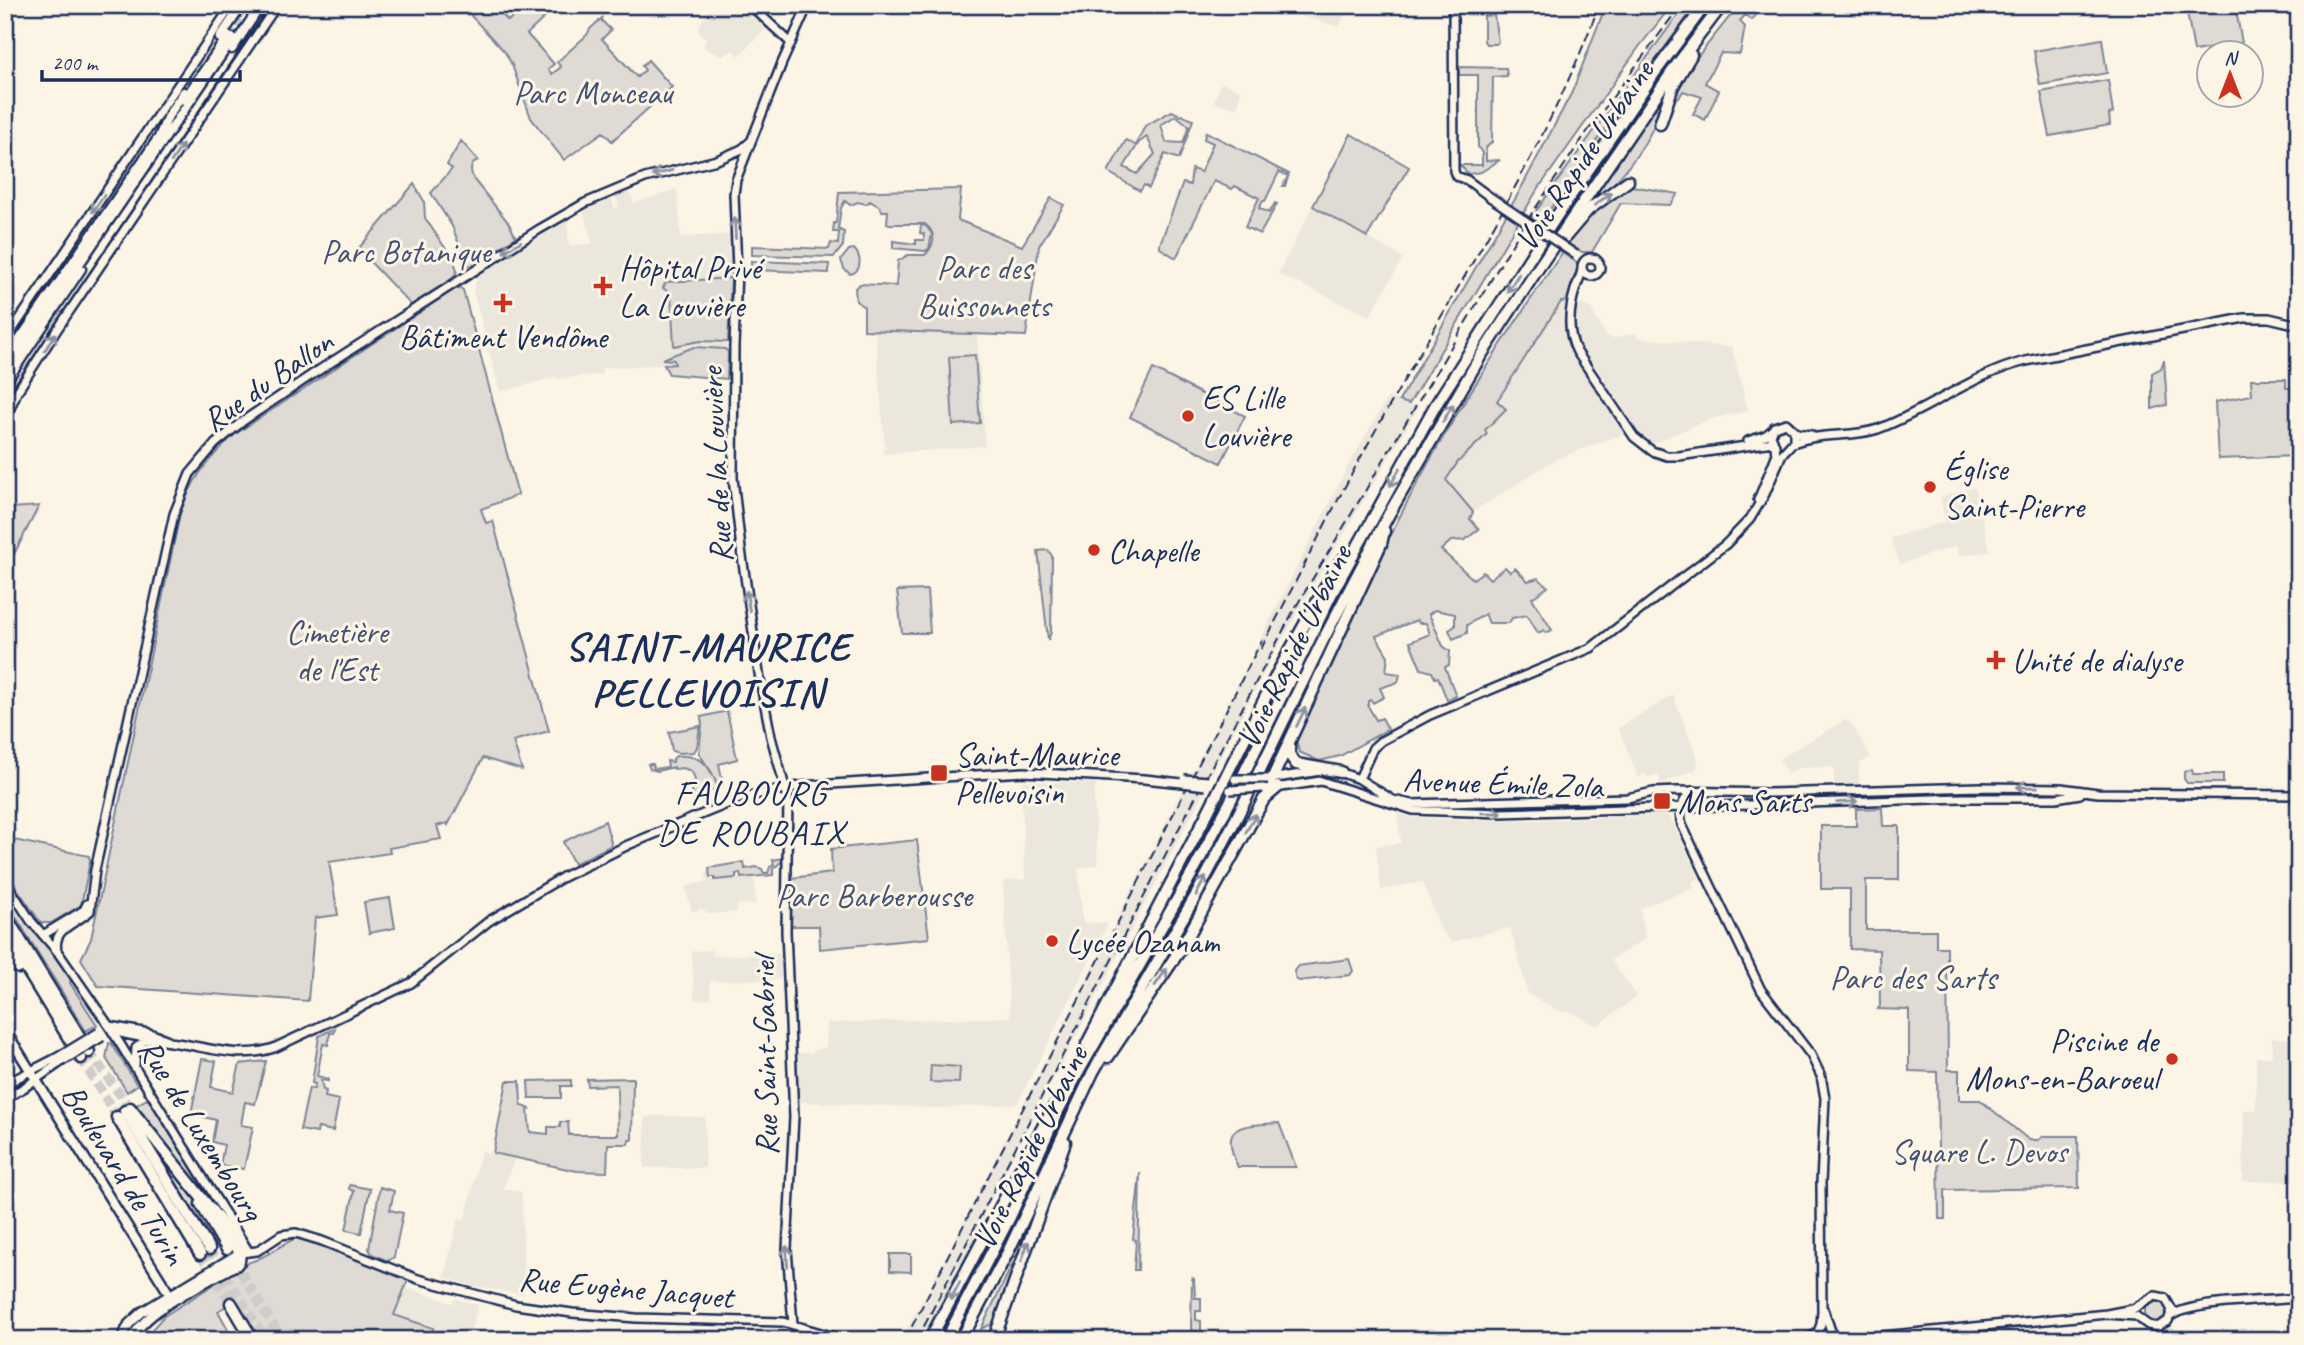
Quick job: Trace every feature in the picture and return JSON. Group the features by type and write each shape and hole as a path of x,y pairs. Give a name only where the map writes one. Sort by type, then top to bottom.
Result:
{"highway":[{"name":"Voie Rapide Urbaine","path":"946,1340 1010,1217 1085,1060 1210,840 1358,544 1435,406 1496,309 1635,101 1705,5"},
{"name":"Voie Rapide Urbaine","path":"963,1338 1008,1252 1093,1072 1203,881 1389,514 1480,357 1648,106 1723,5"},
{"path":"1660,124 1676,80 1708,23"},
{"path":"1547,255 1588,210 1628,181"},
{"path":"1093,1072 1113,1050 1176,956 1271,786 1381,544 1389,514"},
{"path":"1085,1060 1090,1037 1228,784 1290,648 1338,565 1358,544"},
{"path":"1289,744 1289,754 1296,764 1341,772"},
{"path":"5,904 29,954"},
{"path":"5,915 85,1055 67,1036 5,948"},
{"path":"5,934 67,1036"},
{"path":"932,1339 1049,1114 1073,1083"},
{"path":"205,1252 124,1112 175,1164 245,1253 236,1265"},
{"path":"996,1339 1064,1147 1073,1112"},
{"path":"175,1164 227,1249"},
{"path":"231,1303 253,1340"}],"main road":[{"path":"159,137 172,110 242,5"},
{"path":"248,5 244,17 255,5"},
{"path":"140,176 155,161 261,5"},
{"path":"5,361 230,37 140,176 5,373"},
{"path":"5,383 112,224 122,201"},
{"name":"Boulevard de Turin","path":"5,1030 174,1297"},
{"path":"131,1340 144,1321 174,1297 245,1253"},
{"path":"121,1340 133,1320 146,1309 236,1265"}],"street":[{"path":"5,341 232,5"},
{"path":"5,420 14,400 56,331 277,5"},
{"path":"750,5 791,43"},
{"name":"Rue de la Louvière","path":"786,791 771,737 760,680 733,473 737,270 734,188 808,5"},
{"path":"1454,5 1456,176 1467,180 1576,255 1586,275 1593,276"},
{"name":"Rue du Ballon","path":"57,951 58,935 89,911 172,522 178,501 191,474 215,444 243,421 538,230 593,199 645,178 717,160 742,149 753,139"},
{"path":"1574,295 1584,282 1600,272 1599,262 1592,258 1583,265 1574,295 1570,322 1573,344 1637,440 1656,453 1675,457 1731,447 1774,443 1781,447 1808,439 1856,435 1887,425 1994,371 2021,362 2244,318 2269,317 2299,325"},
{"path":"1731,447 1766,435 1777,425 1784,423 1799,434 1826,437"},
{"path":"1753,514 1776,456 1772,430"},
{"path":"1359,779 1373,748 1388,736 1439,711 1576,656 1601,642 1731,541 1765,494 1782,454 1795,439 1794,431"},
{"path":"111,1028 150,1040 234,1054 255,1053 274,1048 411,983 489,921 563,877 628,845 721,807 786,791 830,784 1024,772 1271,786 1312,771"},
{"name":"Avenue Émile Zola","path":"1271,786 1312,771 1341,772 1359,779 1398,802 1426,805 1630,798 1658,792 1693,791 1760,794 1976,787 2056,788 2098,793"},
{"name":"Avenue Émile Zola","path":"1271,786 1324,782 1391,804 1423,811 1500,813 1981,797 2056,798 2098,793"},
{"path":"1228,784 1271,786"},
{"path":"1976,787 1981,797"},
{"path":"1896,789 1903,800"},
{"name":"Rue Saint-Gabriel","path":"786,791 786,931 794,1117 787,1253 793,1324"},
{"path":"1693,791 1686,796 1681,808 1682,825 1761,990 1811,1055 1821,1076 1825,1098 1821,1183 1822,1317 1816,1335"},
{"path":"2098,793 2299,795"},
{"path":"1760,794 1766,805"},
{"name":"Rue de Luxembourg","path":"5,881 31,921 57,951 111,1028 245,1253"},
{"name":"Rue du Ballon","path":"43,935 84,910 92,888"},
{"path":"5,1085 19,1077 33,1075 111,1028 149,1033 177,1043"},
{"path":"135,1066 137,1047 150,1040"},
{"path":"5,1099 25,1087 33,1075"},
{"name":"Rue Eugène Jacquet","path":"245,1253 260,1250 285,1234 296,1233 408,1276 516,1305 592,1315 793,1324 845,1340"},
{"path":"1822,1295 1833,1334"},
{"path":"1840,1340 2107,1314 2133,1309 2145,1300 2157,1296 2199,1307"},
{"path":"2107,1314 2134,1315 2150,1326 2157,1327 2165,1324 2179,1311 2299,1298"},
{"path":"2143,1319 2140,1309 2145,1300"},
{"path":"2169,1301 2171,1316"},
{"path":"1804,1340 1823,1329 1833,1334 1852,1337"},
{"path":"881,1340 996,1339"}],"shaded area":[{"path":"706,5 740,5 765,29 739,56 734,50 720,57 706,49 704,44 707,39 701,35 698,28 709,8"},
{"path":"1274,5 1347,5 1340,27 1277,9"},
{"path":"1221,83 1241,90 1237,109 1214,102"},
{"name":"Hôpital Privé La Louvière","path":"628,189 634,203 677,189 681,237 730,234 732,273 727,361 602,368 602,374 556,377 500,392 473,291 477,276 567,218 569,245 592,244 583,210 611,196 614,207 619,208 615,194"},
{"path":"1313,206 1403,258 1370,316 1278,274"},
{"path":"1561,294 1591,309 1606,336 1615,338 1635,333 1638,338 1732,347 1748,411 1710,419 1652,444 1623,434 1556,459 1473,512 1444,478"},
{"path":"875,331 977,334 985,446 883,454 885,448"},
{"path":"1388,397 1418,408 1273,655 1211,775 1192,774 1348,466"},
{"path":"1975,487 1990,551 1959,556 1956,546 1900,564 1891,538 1945,522 1940,497"},
{"path":"1673,695 1698,765 1696,770 1660,784 1659,775 1647,777 1646,774 1638,777 1618,728"},
{"path":"1845,720 1850,722 1871,757 1859,764 1859,784 1834,785 1834,767 1799,768 1788,774 1779,759"},
{"name":"Lycée Ozanam","path":"1021,781 1096,783 1094,797 1098,865 1078,868 1083,922 1108,924 1017,1104 937,1108 800,1102 797,1053 813,1053 813,1050 826,1047 827,1023 1010,1017 1003,881 1025,879"},
{"path":"1183,789 1204,791 990,1201 964,1262 927,1329 906,1331 952,1245"},
{"path":"1397,814 1417,818 1510,821 1666,815 1670,817 1699,878 1692,882 1694,888 1640,908 1645,939 1611,960 1637,996 1597,1026 1571,1012 1558,1011 1528,994 1510,928 1451,942 1441,930 1423,882 1381,890 1376,846 1401,843"},
{"path":"705,874 710,874 711,880 754,877 756,904 737,905 737,912 709,914 702,909 692,912 685,887 707,881"},
{"path":"712,950 713,956 781,954 781,979 710,981 710,999 694,1000 692,951"},
{"path":"2272,1038 2299,1039 2299,1181 2243,1181 2244,1110 2256,1110 2256,1057 2272,1057"},
{"path":"645,1117 705,1117 705,1168 644,1168"},
{"path":"481,1151 515,1158 503,1189 522,1192 524,1295 468,1285 444,1277 458,1219 465,1220"},
{"path":"405,1287 452,1303 454,1299 479,1305 467,1340 433,1340 433,1328 394,1315"}],"green space":[{"name":"Parc Monceau","path":"479,5 514,5 503,16 508,21 525,5 558,5 527,34 554,64 548,69 552,74 561,67 557,62 602,18 611,30 602,39 637,77 645,70 642,66 648,60 672,87 612,141 603,132 564,160 531,118 505,52 471,16"},
{"path":"1606,5 1672,5 1536,192 1409,404 1399,401 1518,194 1572,92"},
{"path":"1685,5 1696,5 1594,144 1540,224 1531,218"},
{"path":"1739,5 1764,5 1752,20 1745,15 1740,21 1745,27 1740,54 1721,53 1705,83 1719,91 1705,120 1693,114 1702,97 1683,91 1679,98 1672,97 1686,71"},
{"path":"2193,5 2235,5 2241,38 2196,38 2194,51 2187,12"},
{"path":"1494,15 1498,42 1486,44 1484,16"},
{"path":"2102,39 2107,73 2040,85 2034,51"},
{"path":"1459,67 1506,68 1507,76 1493,77 1492,142 1486,148 1486,161 1500,160 1481,172 1468,174 1460,165 1482,165 1482,153 1478,147 1478,75 1459,75"},
{"path":"2108,80 2113,113 2109,114 2110,125 2050,136 2041,92"},
{"path":"1654,109 1661,110 1643,145 1629,166 1602,195 1598,192"},
{"path":"1172,111 1178,114 1161,125 1166,142 1183,143 1189,126 1178,117 1182,115 1193,120 1179,159 1165,154 1149,188 1144,185 1140,191 1108,172 1126,140 1138,144 1124,167 1137,174 1155,154 1147,137 1137,142 1145,126"},
{"path":"1206,132 1289,174 1285,186 1283,186 1288,176 1279,172 1259,208 1269,213 1275,203 1277,204 1260,234 1245,227 1259,198 1235,186 1232,189 1214,181 1176,258 1160,248 1160,244 1183,183 1190,185 1192,169 1201,172 1213,143 1204,139"},
{"path":"1351,134 1409,167 1367,237 1313,206"},
{"path":"461,141 478,160 471,168 474,180 508,222 516,237 471,266 467,265 452,226 431,193 452,169 447,165"},
{"name":"Parc Botanique","path":"414,184 424,201 425,218 454,261 457,271 453,278 411,305 358,249"},
{"path":"1632,186 1678,194 1670,205 1621,203 1592,252 1582,252 1567,243 1595,210 1612,196"},
{"name":"Parc des Buissonnets","path":"961,189 958,220 1022,246 1051,198 1064,205 1039,246 1026,336 864,330 864,307 856,301 855,288 860,284 896,286 898,261 908,255 925,255 933,240 932,232 925,224 887,224 888,211 882,211 870,201 866,204 858,202 850,205 845,201 841,208 838,229 844,232 843,246 834,257 752,255 752,246 829,249 831,243 838,244 839,232 833,232 839,192"},
{"path":"921,225 926,226 932,234 929,249 925,251 893,248 893,241 916,244 916,240 924,240 924,234 920,233"},
{"path":"854,249 860,264 854,273 850,274 844,269 841,260 849,250"},
{"path":"1562,253 1578,266 1567,301 1561,302 1497,401 1506,409 1485,430 1487,434 1458,462 1446,480 1473,512 1470,519 1479,529 1465,540 1451,541 1441,550 1473,579 1483,572 1490,579 1505,567 1510,572 1515,568 1528,581 1538,578 1548,587 1532,598 1552,630 1538,633 1527,615 1512,618 1509,623 1489,623 1485,614 1467,625 1467,633 1453,639 1449,630 1455,626 1455,614 1435,610 1429,614 1443,646 1450,651 1449,665 1445,667 1456,696 1447,700 1438,677 1435,678 1432,672 1421,669 1410,642 1430,634 1426,623 1419,623 1417,620 1376,636 1388,656 1386,672 1400,674 1398,682 1380,688 1384,697 1373,703 1368,701 1376,720 1382,718 1388,729 1340,756 1319,761 1299,752 1296,739 1352,615 1412,493 1465,401"},
{"path":"751,261 829,264 829,273 751,270"},
{"path":"731,278 728,342 700,341 674,346 671,294 663,288 666,282"},
{"name":"Cimetière de l'Est","path":"458,287 463,290 518,495 481,509 486,523 493,521 549,731 513,741 522,770 483,758 448,825 437,826 441,839 389,848 390,853 329,862 338,915 315,918 308,1001 98,986 81,959 91,939 180,514 195,480 234,435"},
{"path":"694,347 725,349 728,352 727,379 669,374 664,365 675,364 674,360 662,359"},
{"path":"975,355 980,423 953,425 949,357"},
{"path":"2164,360 2167,405 2152,409 2152,373 2161,368"},
{"name":"ES Lille Louvière","path":"1153,369 1245,416 1221,463 1130,417"},
{"path":"2251,379 2286,379 2286,388 2299,388 2299,456 2218,459 2215,402 2252,395"},
{"path":"39,506 14,554 11,508"},
{"path":"1048,550 1052,556 1051,632 1048,640 1038,551"},
{"path":"927,590 930,633 902,633 897,591"},
{"path":"727,711 737,759 719,764 723,784 720,787 699,753 701,717"},
{"path":"700,726 694,752 672,751 669,732"},
{"path":"676,756 692,757 704,763 718,788 694,798 691,788 696,786 691,771 674,767 657,771 650,769 648,764 653,764 654,769 668,767 667,761 673,762"},
{"path":"2192,769 2193,774 2223,774 2223,783 2187,783 2184,772"},
{"path":"1882,808 1883,826 1899,826 1899,880 1866,880 1866,930 1936,930 1936,947 1947,947 1948,1070 1959,1070 1959,1100 1980,1100 2029,1140 2038,1140 2044,1136 2078,1136 2079,1188 1945,1190 1945,1219 1939,1219 1937,1072 1909,1071 1909,1010 1878,1009 1879,950 1850,949 1850,889 1821,889 1821,826 1856,826 1856,809"},
{"path":"605,821 610,846 574,864 563,842"},
{"path":"5,838 89,856 81,905 51,923 41,923 5,866"},
{"name":"Parc Barberousse","path":"917,840 929,938 820,949 819,926 791,926 792,878 832,873 831,849"},
{"path":"782,858 773,869 773,875 741,878 740,873 736,874 736,878 715,880 715,877 710,877 709,868 744,862 745,869 757,867 768,873 774,865 773,860"},
{"path":"5,886 26,921 71,975 70,983 97,1025 86,1031 6,901"},
{"path":"390,898 395,928 369,933 364,902"},
{"path":"1349,959 1353,971 1350,975 1299,981 1296,979 1294,971 1298,966"},
{"path":"335,1028 334,1033 330,1033 328,1045 323,1044 317,1076 328,1079 321,1080 323,1090 326,1091 325,1097 339,1100 333,1131 318,1128 317,1133 300,1130 309,1088 314,1089 315,1084 312,1083 319,1036"},
{"path":"109,1043 137,1085 127,1092 106,1058"},
{"path":"202,1059 216,1061 211,1087 233,1092 240,1064 266,1061 255,1104 245,1102 241,1125 253,1127 244,1169 220,1165 224,1145 212,1142 216,1120 191,1114"},
{"path":"931,1065 960,1067 959,1083 930,1082"},
{"path":"633,1078 632,1140 629,1140 628,1144 608,1144 607,1172 577,1171 493,1153 507,1081 520,1081 521,1105 530,1109 530,1132 548,1134 548,1127 560,1127 560,1122 568,1122 569,1135 618,1135 617,1085 588,1086 587,1079"},
{"path":"571,1080 571,1086 561,1086 561,1098 529,1098 528,1081"},
{"path":"147,1099 158,1109 241,1244 133,1107"},
{"path":"132,1115 192,1195 224,1249 218,1249"},
{"path":"1279,1123 1296,1167 1238,1167 1232,1152 1233,1134 1245,1126"},
{"path":"1140,1173 1138,1270 1134,1270 1136,1240 1133,1239"},
{"path":"350,1185 370,1189 361,1233 346,1230 354,1191 349,1189"},
{"path":"380,1187 394,1191 390,1210 403,1213 394,1257 388,1261 372,1254 369,1249"},
{"path":"1028,1232 996,1318 992,1324 981,1329"},
{"path":"296,1238 408,1280 394,1315 433,1328 433,1340 257,1340 233,1302 218,1311 234,1340 142,1340 164,1316 250,1262"},
{"path":"890,1254 911,1254 911,1272 890,1271"},
{"path":"1192,1278 1195,1298 1201,1298 1201,1311 1196,1311 1196,1320 1201,1321 1201,1337 1196,1340 1191,1340 1191,1336 1196,1336 1196,1331 1191,1331"},
{"path":"2157,1299 2165,1303 2169,1311 2165,1319 2157,1323 2149,1319 2145,1311 2149,1303"}],"tunnel":[{"path":"228,36 241,15"},
{"path":"233,38 246,18"},
{"path":"89,1052 130,1108"},
{"path":"81,1058 117,1117"},
{"path":"209,1249 265,1340"},
{"path":"200,1254 231,1303"},
{"path":"233,1259 282,1340"}],"tram line":[{"path":"5,399 270,5"}],"railway":[{"path":"1261,649 1362,455 1507,202 1557,105 1599,5"},
{"path":"917,1340 1294,610 1522,228 1587,132 1681,5"},
{"path":"905,1340 1262,640"}],"place":[{"name":"Hôpital Privé La Louvière","path":"603,286"},
{"name":"Bâtiment Vendôme","path":"503,303"},
{"name":"ES Lille Louvière","path":"1188,416"},
{"name":"Église Saint-Pierre","path":"1930,487"},
{"name":"Chapelle","path":"1094,550"},
{"name":"Unité de dialyse","path":"1996,660"},
{"name":"Saint-Maurice Pellevoisin","path":"939,773"},
{"name":"Mons Sarts","path":"1662,801"},
{"name":"Lycée Ozanam","path":"1052,941"},
{"name":"Piscine de Mons-en-Baroeul","path":"2172,1059"}],"district":[{"name":"SAINT-MAURICE PELLEVOISIN","path":"708,669"},
{"name":"FAUBOURG DE ROUBAIX","path":"751,812"}],"park label":[{"name":"Parc des Sarts","path":"1913,977"},
{"name":"Square L. Devos","path":"1979,1151"}]}
